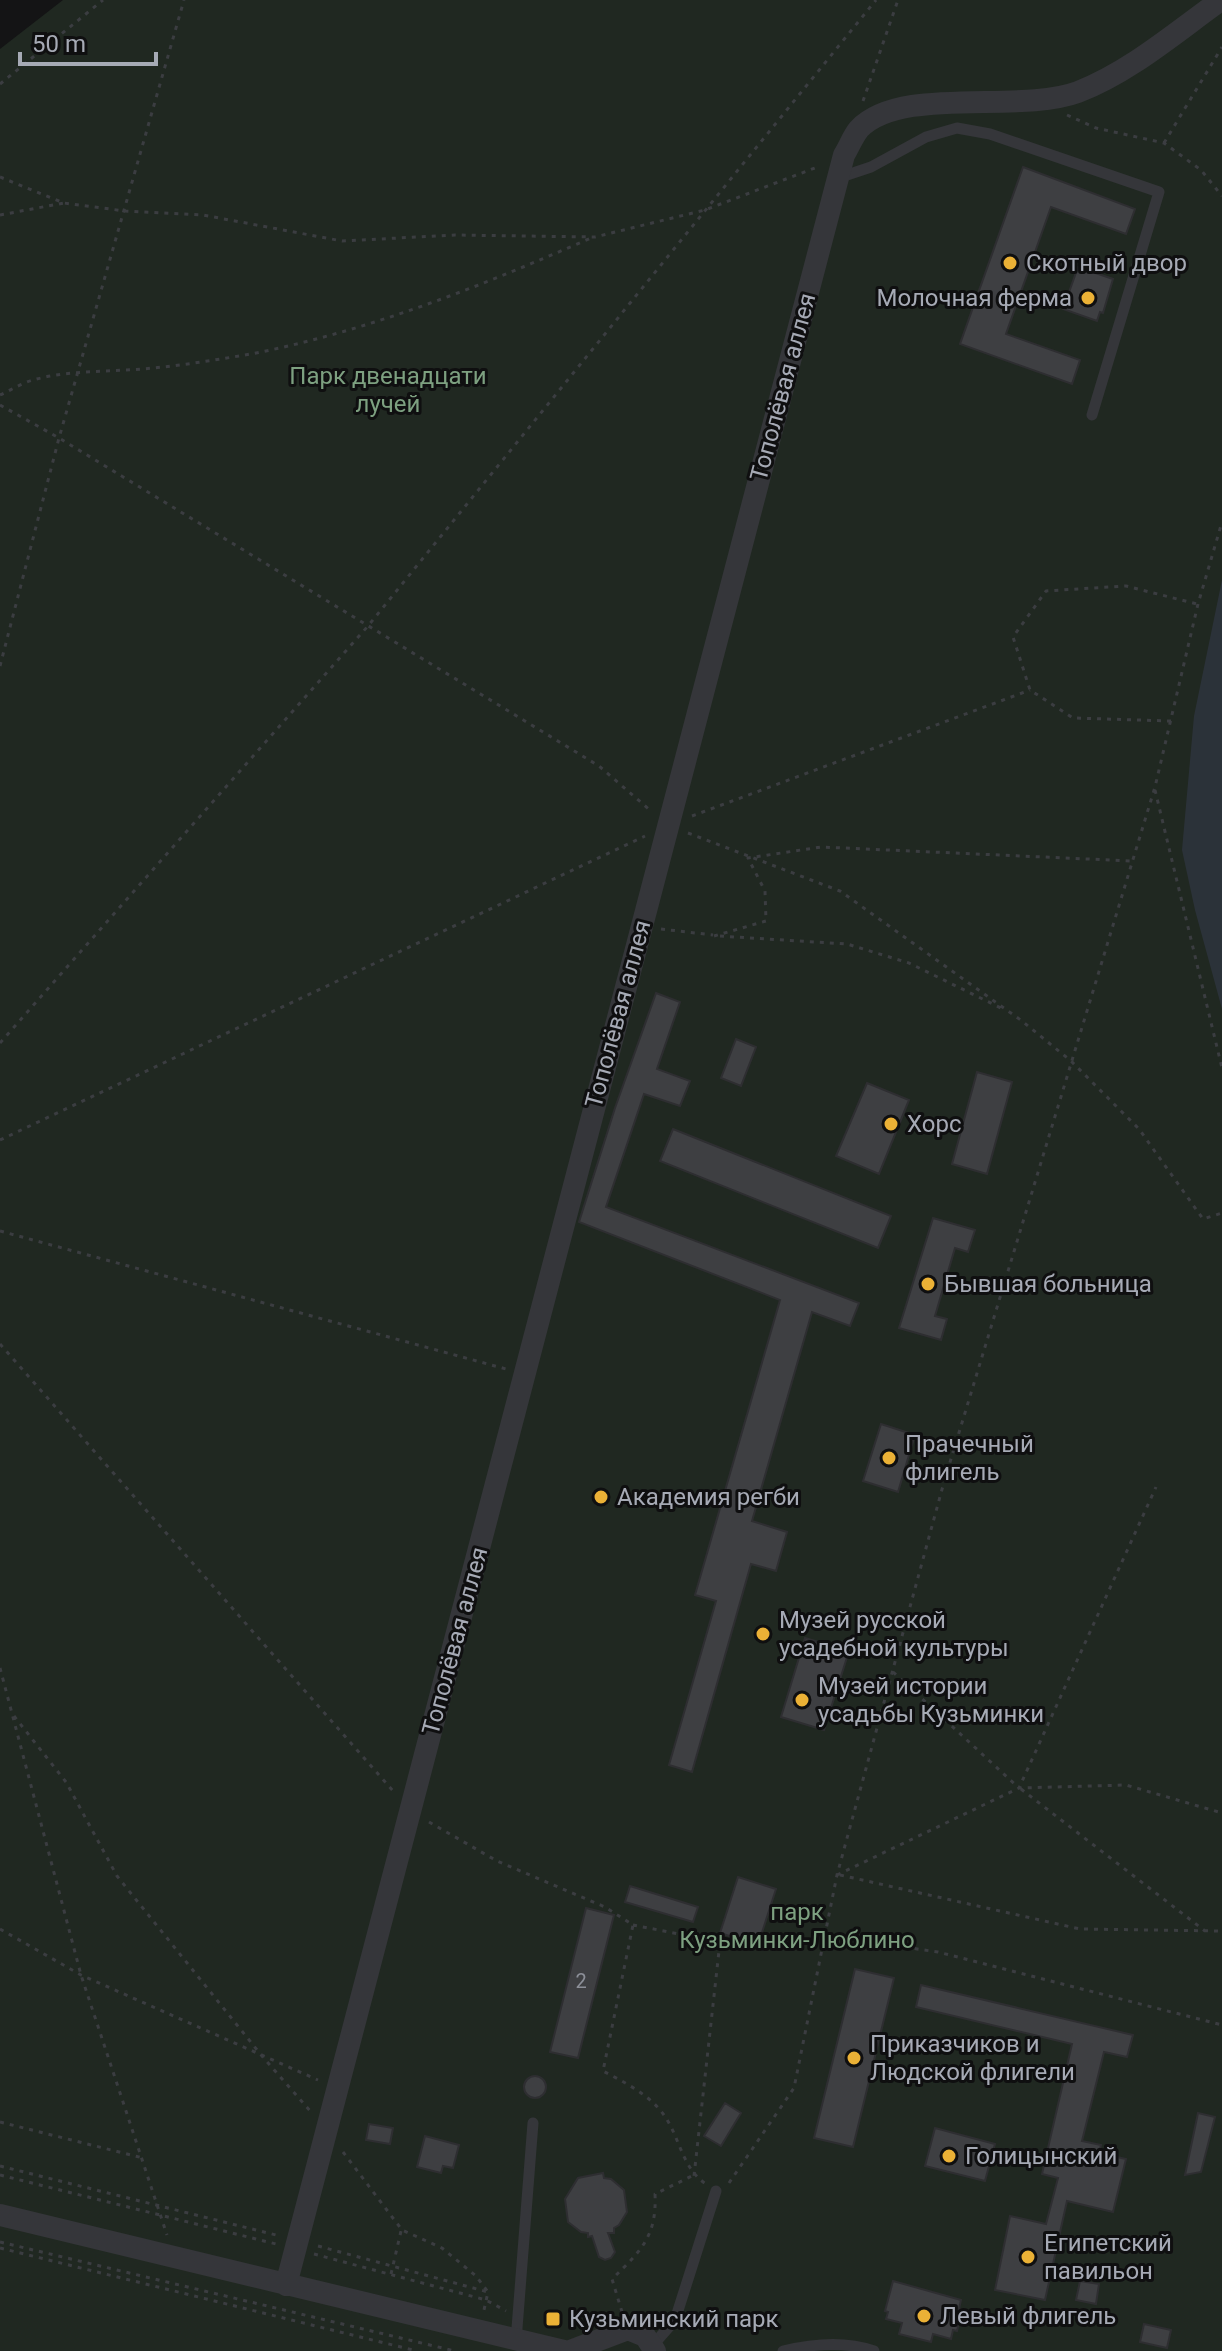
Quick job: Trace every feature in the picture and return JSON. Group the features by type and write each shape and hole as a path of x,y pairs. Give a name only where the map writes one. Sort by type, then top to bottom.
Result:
{"street":[{"name":"Тополёвая аллея","path":"286,2285 844,155 860,129 882,114 909,106 1037,101 1076,93 1116,73 1221,0"},
{"path":"0,2215 516,2341 562,2350 612,2336 621,2330 634,2330 645,2336 654,2348"}],"lane":[{"path":"838,178 871,167 926,137 957,128 990,134 1159,192 1092,415"},
{"path":"516,2341 533,2123"},
{"path":"654,2348 675,2320 716,2191"},
{"path":"783,2351 824,2344 863,2347 874,2351"}],"path":[{"path":"0,84 103,0"},
{"path":"0,666 59,438 184,0"},
{"path":"0,1043 368,626 876,0"},
{"path":"859,113 898,0"},
{"path":"1164,143 1222,47"},
{"path":"1037,101 1096,128 1164,143 1201,170 1222,196"},
{"path":"0,395 32,380 78,372 142,369 216,360 308,343 503,277 595,237 705,210 801,175 844,155"},
{"path":"0,177 64,203 125,211 203,215 342,241 455,235 595,237"},
{"path":"0,215 64,203"},
{"path":"0,405 599,766 668,825 840,891 1014,1015 1071,1061 1139,1129 1203,1219 1222,1213"},
{"path":"633,1925 603,2071 629,2086 661,2111 694,2176 716,2191 732,2181 794,2088 837,1875 944,1482 1155,787 1198,604 1222,522"},
{"path":"1171,721 1073,718 1030,690 1013,637 1046,591 1126,586 1198,604"},
{"path":"0,1140 668,825 1030,690"},
{"path":"1155,787 1222,1068"},
{"path":"748,858 821,847 1132,861"},
{"path":"714,936 766,921 765,891 748,858"},
{"path":"641,927 714,936 847,944 909,963 1014,1015"},
{"path":"0,1231 525,1374"},
{"path":"0,1344 410,1811 497,1861 605,1907 633,1925 720,1942 694,2176"},
{"path":"1019,1788 1156,1487"},
{"path":"0,1668 81,1975 174,2258"},
{"path":"893,1672 1019,1788 1205,1931"},
{"path":"0,2175 161,2215 393,2266 488,2292 476,2276 442,2248 402,2230 327,2130 262,2056 117,1876 66,1782 14,1716"},
{"path":"837,1875 1019,1788 1126,1785 1222,1813"},
{"path":"837,1875 1080,1929 1222,1931"},
{"path":"0,1929 81,1975 338,2088"},
{"path":"825,1941 883,1944 938,1952 1222,2025"},
{"path":"0,2122 143,2158"},
{"path":"0,2166 158,2205 486,2300 518,2318"},
{"path":"612,2336 612,2279 639,2254 649,2238 656,2212 655,2194 694,2176"},
{"path":"391,2274 402,2230"},
{"path":"0,2242 455,2351"},
{"path":"0,2248 416,2351"}],"green space":[{"path":"63,0 1222,0 1222,2351 0,2351 0,49"}],"shaded area":[{"path":"1222,580 1222,1009 1182,850 1194,716"}],"building":[{"name":"Скотный двор","path":"1023,167 1135,209 1126,234 1051,207 1006,334 1080,360 1072,384 960,344"},
{"name":"Молочная ферма","path":"1078,267 1113,279 1103,313 1100,312 1097,321 1063,309"},
{"path":"656,993 680,1002 657,1069 690,1081 680,1106 644,1094 606,1207 859,1303 850,1326 812,1312 752,1521 787,1532 776,1571 751,1564 692,1772 669,1765 716,1601 695,1595 780,1300 579,1222"},
{"path":"736,1039 756,1047 741,1086 721,1078"},
{"path":"977,1072 1012,1082 987,1174 952,1164"},
{"path":"867,1083 909,1100 879,1174 836,1156"},
{"path":"673,1129 891,1216 878,1248 660,1161"},
{"name":"Бывшая больница","path":"933,1218 975,1230 968,1252 955,1248 935,1316 947,1319 941,1340 899,1328"},
{"name":"Прачечный флигель","path":"881,1424 915,1435 898,1492 863,1481"},
{"path":"805,1638 849,1651 824,1730 781,1717"},
{"path":"738,1877 776,1889 758,1945 720,1933"},
{"path":"630,1886 698,1907 693,1922 625,1902"},
{"path":"586,1908 614,1915 578,2058 550,2052"},
{"name":"Приказчиков и Людской флигели","path":"855,1969 894,1978 853,2147 814,2138"},
{"path":"921,1985 1133,2035 1127,2057 1104,2052 1082,2141 1101,2145 1099,2153 1126,2159 1113,2212 1067,2201 1045,2300 995,2290 1010,2216 1046,2224 1058,2178 1042,2174 1072,2044 916,2007"},
{"path":"535,2076 543,2079 546,2087 543,2095 535,2098 527,2095 524,2087 527,2079"},
{"path":"725,2103 741,2113 721,2146 704,2136"},
{"path":"1198,2113 1215,2117 1201,2172 1185,2175"},
{"path":"369,2124 393,2128 390,2144 366,2140"},
{"path":"935,2128 995,2144 985,2181 925,2166"},
{"path":"425,2136 459,2145 453,2168 443,2166 441,2173 417,2167"},
{"path":"603,2173 604,2178 611,2179 624,2190 627,2212 614,2228 614,2233 608,2233 615,2252 605,2260 599,2257 592,2236 588,2237 588,2233 581,2232 568,2222 565,2199 578,2178"},
{"name":"Левый флигель","path":"893,2281 961,2300 957,2331 953,2330 951,2339 933,2334 931,2342 899,2334 902,2323 886,2319 888,2312 885,2311"},
{"path":"1080,2281 1099,2284 1096,2304 1076,2300"},
{"path":"1144,2324 1171,2330 1167,2348 1140,2342"}],"place":[{"name":"Скотный двор","path":"1010,263"},
{"name":"Молочная ферма","path":"1088,298"},
{"name":"Хорс","path":"891,1124"},
{"name":"Бывшая больница","path":"928,1284"},
{"name":"Прачечный флигель","path":"889,1458"},
{"name":"Академия регби","path":"601,1497"},
{"name":"Музей русской усадебной культуры","path":"763,1634"},
{"name":"Музей истории усадьбы Кузьминки","path":"802,1700"},
{"name":"Приказчиков и Людской флигели","path":"854,2058"},
{"name":"Голицынский","path":"949,2156"},
{"name":"Египетский павильон","path":"1028,2257"},
{"name":"Левый флигель","path":"924,2316"},
{"name":"Кузьминский парк","path":"553,2319"}],"park label":[{"name":"Парк двенадцати лучей","path":"388,390"},
{"name":"парк Кузьминки-Люблино","path":"797,1926"}]}
